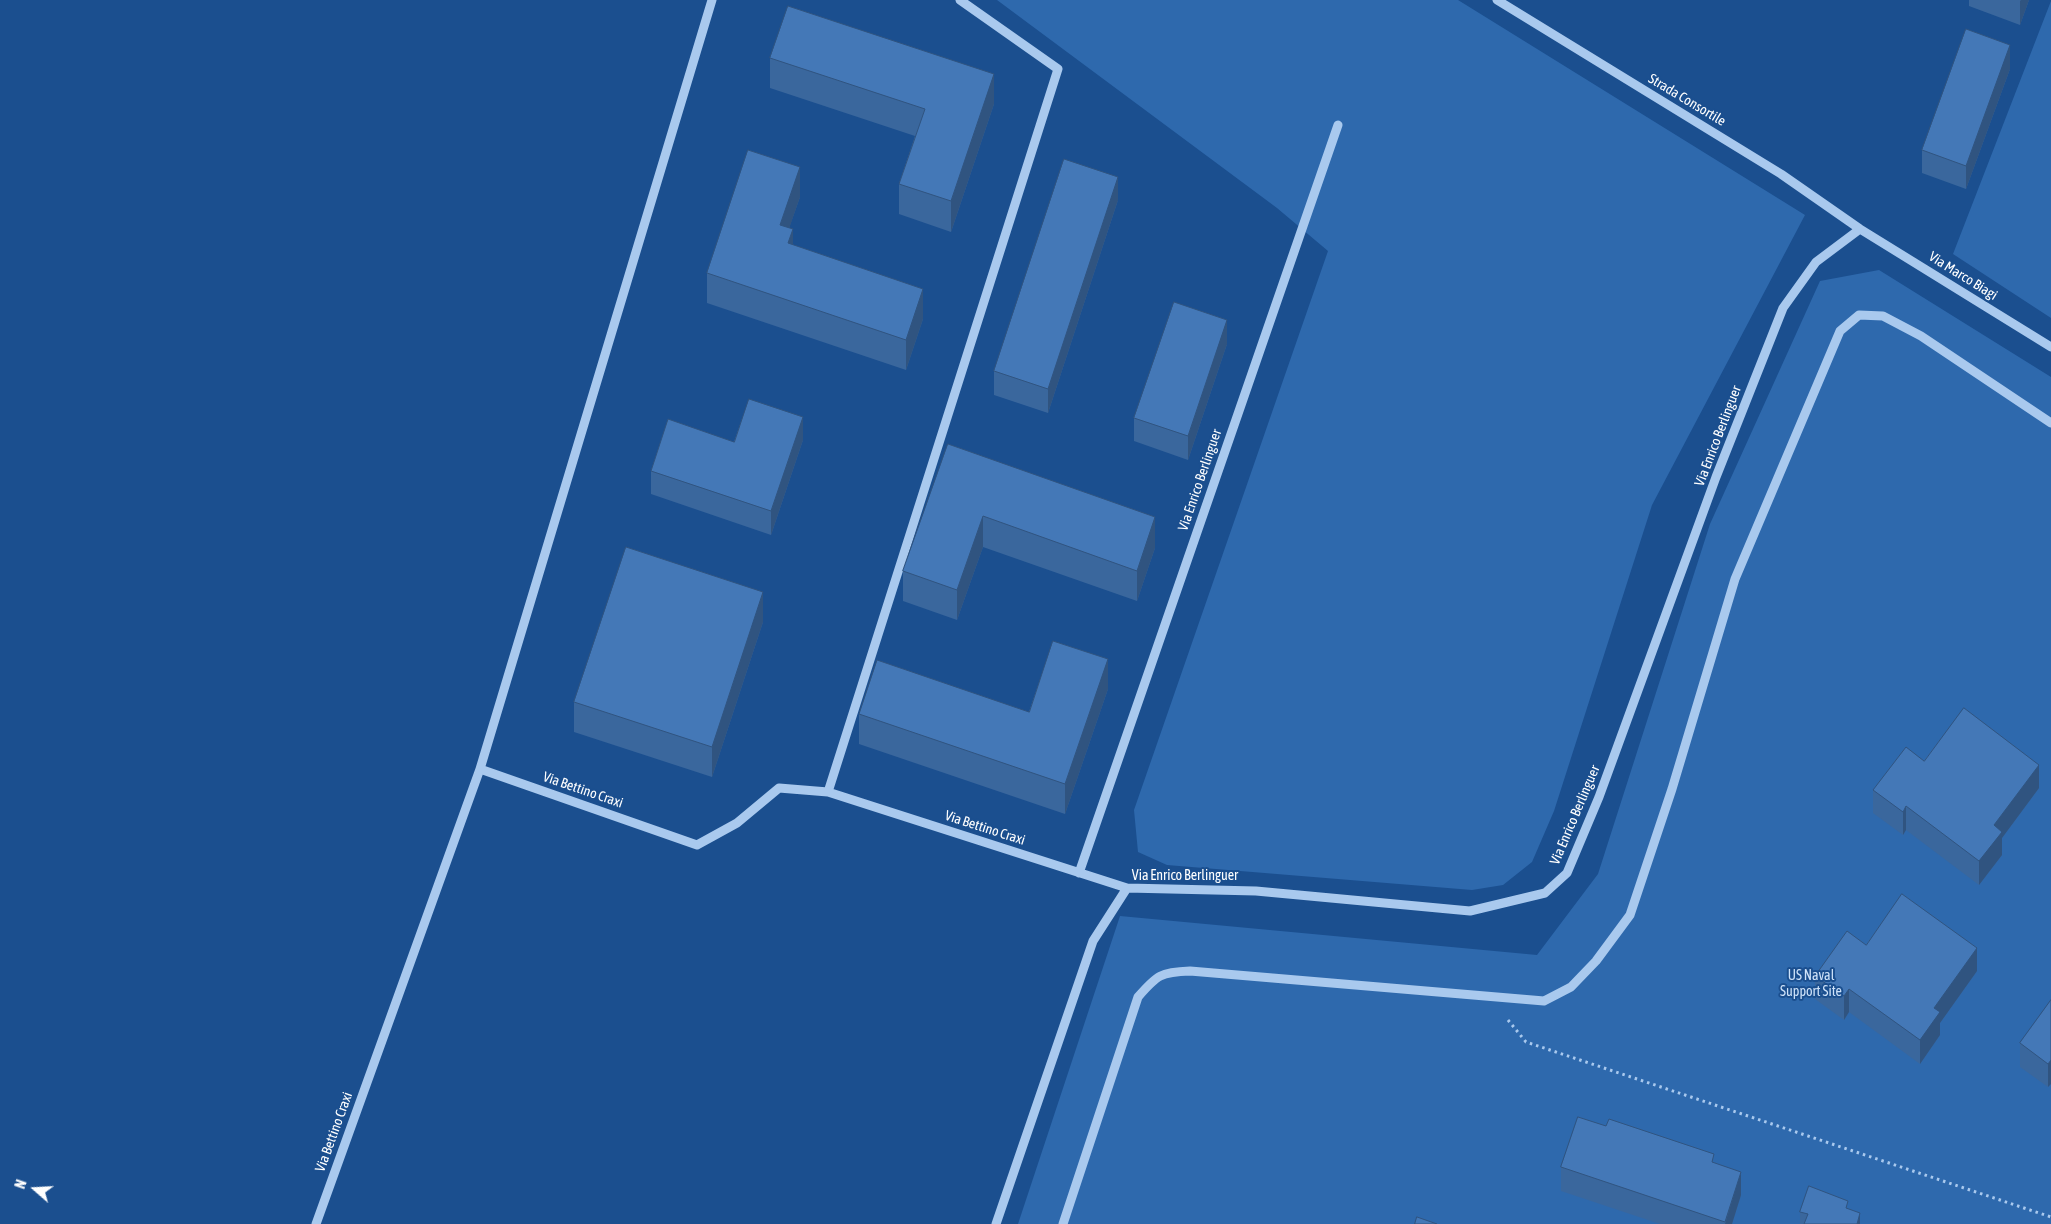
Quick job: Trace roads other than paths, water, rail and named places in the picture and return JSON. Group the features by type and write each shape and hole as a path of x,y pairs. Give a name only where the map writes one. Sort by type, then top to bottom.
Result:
{"street":[{"path":"480,769 712,0"},
{"path":"828,792 1058,68 960,0"},
{"name":"Strada Consortile","path":"1497,0 1781,174 1860,229"},
{"name":"Via Enrico Berlinguer","path":"1079,872 1338,125"},
{"name":"Via Marco Biagi","path":"1860,229 2051,347"},
{"name":"Via Enrico Berlinguer","path":"996,1224 1093,941 1126,888 1256,890 1470,911 1545,893 1567,873 1599,797 1716,477 1783,308 1816,262 1860,229"},
{"path":"1063,1224 1138,997 1153,979 1169,972 1190,971 1544,1001 1571,987 1596,961 1630,915 1672,789 1736,579 1840,331 1859,315 1883,316 1921,336 2051,423"},
{"name":"Via Bettino Craxi","path":"316,1224 480,769 697,845 737,822 779,788 828,792 1126,888"}],"park label":[{"name":"US Naval Support Site","path":"1811,984"}]}
